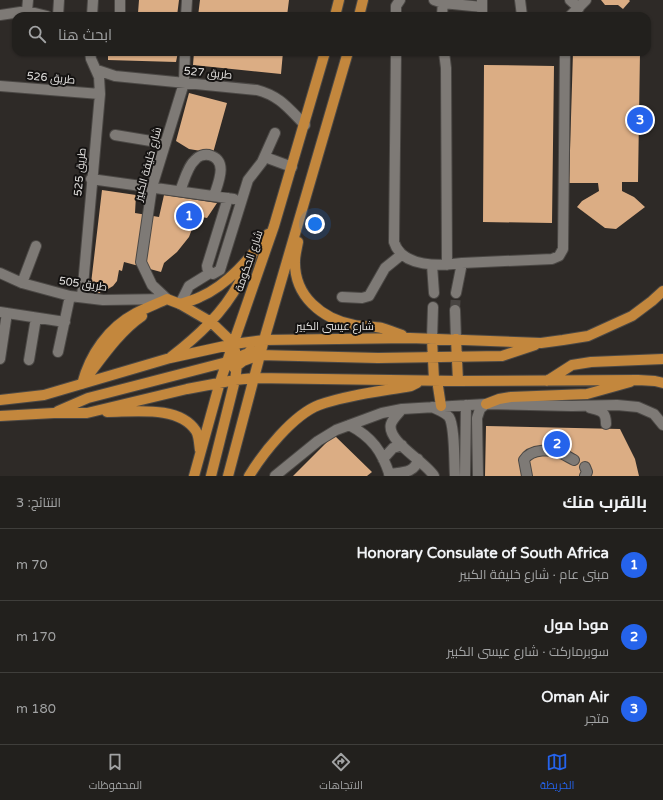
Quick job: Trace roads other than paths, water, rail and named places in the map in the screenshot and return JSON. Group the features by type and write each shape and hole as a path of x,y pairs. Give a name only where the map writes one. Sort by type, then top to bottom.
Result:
{"main road":[{"path":"336,12 340,0"},
{"path":"360,12 363,0"},
{"name":"شارع الحكومة","path":"194,476 220,382 234,362 234,344 274,226 305,125 324,56"},
{"path":"228,476 264,340 347,56"},
{"path":"312,173 295,260 298,279 303,293 308,301 336,320 354,325 381,328 410,338"},
{"path":"180,304 201,297 220,286 252,255 274,226"},
{"path":"170,358 196,337 211,322 239,284 252,255"},
{"name":"شارع عيسى الكبير","path":"0,400 44,395 170,358 234,344 264,340 410,338 541,343 576,338 588,336 632,316 663,291"},
{"path":"82,384 115,342 134,322 167,299 180,304 211,322 234,344"},
{"path":"432,339 432,380 436,406"},
{"path":"456,339 458,381"},
{"path":"234,362 264,340"},
{"path":"54,413 88,398 243,361 260,355 371,358 502,356 541,343"},
{"path":"547,381 572,366 591,362 663,359"},
{"path":"211,476 236,380 234,362"},
{"path":"87,413 220,382 254,378 458,381 638,380 663,383"},
{"path":"249,476 259,459 280,434 301,417 318,406 341,399 412,386 432,380"},
{"path":"486,404 499,399 511,397 587,394 618,387 638,380"},
{"path":"0,416 54,413 159,411 183,418 196,432 200,453"}],"street":[{"path":"27,11 28,0"},
{"path":"58,12 59,0"},
{"path":"92,12 93,0"},
{"path":"120,0 120,12"},
{"path":"186,12 187,0"},
{"path":"396,12 396,6 400,0"},
{"path":"520,0 522,12"},
{"path":"570,0 579,8"},
{"path":"574,12 586,0"},
{"path":"441,12 440,1 482,8"},
{"path":"20,12 31,12"},
{"path":"0,15 12,13"},
{"name":"طريق 525","path":"82,297 91,179 100,94 100,83 97,70 91,56"},
{"name":"شارع خليفة الكبير","path":"167,299 152,285 141,262 152,187 184,83 185,56"},
{"path":"396,56 394,242 401,255 407,259 432,265 552,259 559,256 563,249 565,56"},
{"path":"444,56 446,68 447,265"},
{"name":"طريق 527","path":"97,70 115,76 256,90 269,93 279,99 305,125"},
{"name":"طريق 526","path":"0,86 100,94"},
{"path":"180,304 189,286 210,273 217,273 220,270 248,180 265,157 275,133"},
{"path":"115,135 165,145"},
{"path":"180,191 192,163 200,156 205,155 215,158 221,167 220,177 214,196"},
{"path":"265,157 292,167"},
{"path":"91,179 242,200"},
{"path":"210,273 207,270 208,262 228,198"},
{"path":"22,283 36,246"},
{"path":"342,297 362,298 369,296 385,268 401,255"},
{"path":"456,293 462,263"},
{"path":"432,265 434,293"},
{"name":"طريق 505","path":"0,272 22,283 70,296 103,300 167,299"},
{"path":"58,352 70,296"},
{"path":"432,339 433,307"},
{"path":"455,310 456,339"},
{"path":"0,359 4,313 65,322"},
{"path":"29,360 36,318"},
{"path":"465,476 466,404"},
{"path":"275,476 318,441 336,430 382,413 402,409 466,404 582,406 617,405 638,407 654,414 663,425"},
{"path":"478,476 477,418 480,409 486,404"},
{"path":"502,405 514,411 521,412 571,412"},
{"path":"436,406 450,418 454,447 455,476"},
{"path":"582,406 603,412 606,417 606,424"},
{"path":"402,409 392,421 390,426 392,434 402,445 428,467 434,476"},
{"path":"349,425 361,431 370,439 379,451 389,475 409,472 415,467 418,459"},
{"path":"383,459 393,448 402,445"},
{"path":"527,476 524,460 531,453 541,450 561,453 574,460"}],"tunnel":[{"path":"455,310 456,293"}],"place":[{"name":"Oman Air","path":"640,120"},
{"name":"Honorary Consulate of South Africa","path":"189,216"},
{"name":"مودا مول","path":"557,444"}]}
